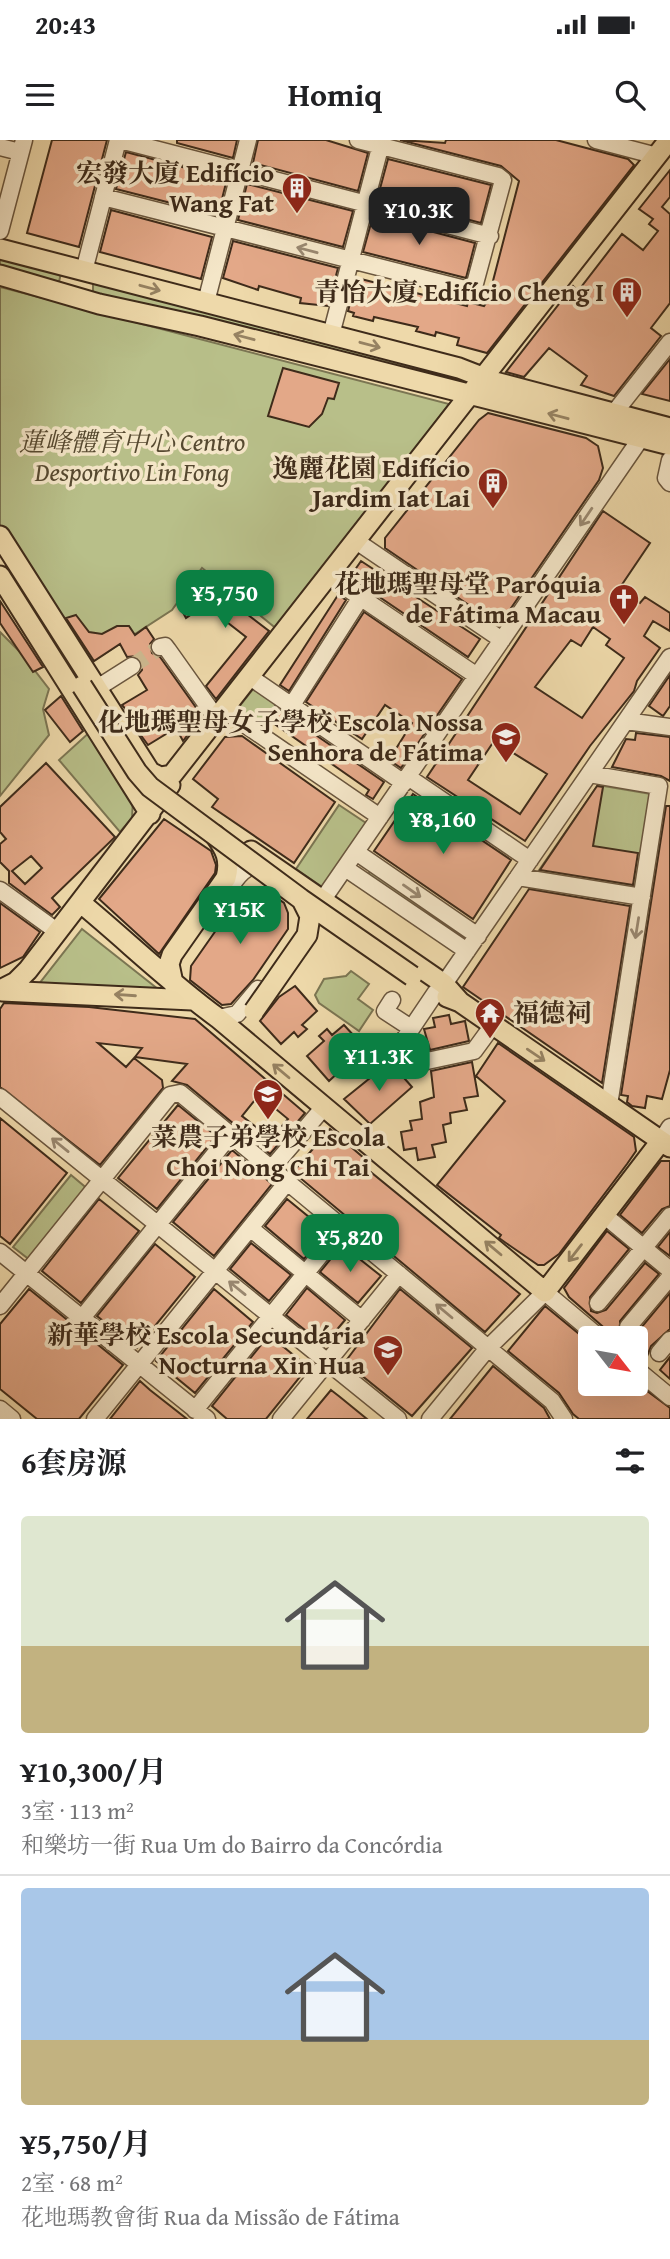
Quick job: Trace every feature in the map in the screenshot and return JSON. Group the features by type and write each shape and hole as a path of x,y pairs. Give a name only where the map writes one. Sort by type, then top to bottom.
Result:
{"main road":[{"path":"0,990 20,979 81,903 166,793 176,771 217,715 250,677 484,378 661,145"},
{"path":"0,249 459,368 484,378 670,428"},
{"path":"53,290 67,285 76,269"},
{"path":"76,269 85,289 99,304"},
{"path":"0,275 99,304 670,445"},
{"path":"276,346 284,332 282,322"},
{"path":"609,412 633,436"},
{"path":"0,536 51,615 137,772 150,787 301,899 412,976 440,988"},
{"path":"4,582 20,588 26,577"},
{"path":"4,582 148,816"},
{"path":"33,628 88,684 150,772 160,778 176,771"},
{"path":"81,903 182,991 218,1018 545,1292 609,1219 667,1138 609,1105 440,988 323,901 166,793"},
{"path":"182,991 169,964 172,954 226,878 229,859 213,833"},
{"path":"218,1018 237,1020 254,1011 307,935 310,916 301,899"},
{"path":"32,965 30,979 41,990"},
{"path":"0,990 182,991"}],"street":[{"path":"76,269 103,197 119,140 491,236"},
{"path":"206,302 248,140"},
{"path":"103,197 473,291 491,236 503,180 381,143 358,140"},
{"path":"596,140 661,145"},
{"path":"331,335 381,143"},
{"path":"0,147 22,146 0,232"},
{"path":"609,412 670,342"},
{"path":"218,1018 227,1018 244,1008 323,901 625,461 633,436"},
{"path":"669,464 666,478 670,483"},
{"path":"356,541 502,640"},
{"path":"329,576 477,676"},
{"path":"292,705 361,597"},
{"path":"160,647 165,646 169,650 217,715 380,817"},
{"path":"493,1025 474,1051 427,1061 404,1045 403,1040 670,657"},
{"path":"88,684 102,685 132,666"},
{"path":"250,677 330,732 530,860"},
{"path":"626,721 670,727"},
{"path":"589,775 659,786 609,1105"},
{"path":"356,852 478,936"},
{"path":"182,991 176,981 178,962 240,873 260,863 270,864"},
{"path":"345,868 467,951"},
{"path":"518,877 642,897"},
{"path":"0,890 58,932"},
{"path":"392,1000 385,1011 411,1028"},
{"path":"0,1306 170,1095 183,1094 552,1401 564,1419"},
{"path":"0,1097 398,1419"},
{"path":"272,1168 324,1107"},
{"path":"82,1318 231,1134"},
{"path":"95,1419 288,1181"},
{"path":"598,1303 670,1216"},
{"path":"609,1219 670,1270"},
{"path":"0,1252 201,1414 271,1316 343,1227"},
{"path":"250,1228 362,1320"},
{"path":"281,1419 400,1274"},
{"path":"629,1326 670,1277"},
{"path":"430,1419 488,1348 545,1292 586,1326"},
{"path":"659,1353 670,1340"},
{"path":"648,1378 670,1397"},
{"path":"0,1409 12,1419"}],"green space":[{"path":"0,253 62,269 58,286 0,271"},
{"path":"93,282 279,329 278,338 93,293"},
{"name":"蓮峰體育中心 Centro Desportivo Lin Fong","path":"0,287 449,404 278,630 202,568 172,610 87,665 0,527"},
{"path":"305,337 470,380 475,385 301,346"},
{"path":"0,632 22,654 49,689 43,709 49,735 0,796"},
{"path":"254,688 277,703 259,729 235,712"},
{"path":"92,730 133,799 132,818 120,832 59,760"},
{"path":"598,785 651,794 635,892 535,876"},
{"path":"339,805 372,827 328,891 296,869"},
{"path":"371,870 457,929 453,935 367,876"},
{"path":"82,929 163,993 39,984"},
{"path":"351,971 369,984 358,999 373,1010 359,1031 319,1003 315,995 324,979 346,976"},
{"path":"71,1175 96,1196 39,1267 13,1247"}],"building":[{"path":"52,140 107,140 79,247 27,233"},
{"path":"177,140 237,140 233,158 177,143"},
{"path":"258,140 326,140 368,153 358,191 253,163"},
{"path":"400,140 445,143 446,140 556,140 628,159 634,165 487,353 457,345 459,338 436,332 435,336 416,331 418,327 374,317 373,321 353,316 354,313 348,311 357,278 467,306 468,302 484,306 488,300 519,181 501,166"},
{"path":"126,152 227,179 218,215 116,189"},
{"path":"388,159 491,185 481,223 378,196"},
{"name":"青怡大廈 Edifício Cheng I","path":"670,170 670,197 662,207 670,214 670,303 651,328 661,336 614,396 581,385 587,376 549,348 524,377 506,372 573,286 578,291 622,234 643,250 658,231 649,224 653,219 639,209"},
{"name":"宏發大廈 Edifício Wang Fat","path":"247,184 353,211 343,247 238,220"},
{"path":"111,210 212,237 201,279 100,252"},
{"path":"373,216 475,243 466,278 363,252"},
{"path":"233,241 338,268 328,306 300,303 301,298 259,286 258,290 223,278"},
{"path":"670,359 670,401 642,394"},
{"path":"283,368 339,383 334,399 328,398 322,414 309,427 268,416"},
{"name":"逸麗花園 Edifício Jardim Iat Lai","path":"488,413 586,438 598,446 603,468 599,480 507,614 488,618 385,548 385,538 479,420"},
{"path":"603,511 650,543 619,589 640,603 645,597 670,613 670,631 653,621 644,636 660,648 637,681 634,691 590,746 525,841 427,777","holes":["593,627 610,639 606,645 624,658 582,718 535,687 571,640 581,646","494,741 547,774 520,814 468,780"]},
{"path":"361,561 480,639 468,657 350,577"},
{"path":"200,578 269,631 216,699 206,686 246,637 205,605 186,618 179,605"},
{"path":"338,595 346,600 289,691 280,685"},
{"path":"0,601 43,667 33,672 0,623"},
{"path":"364,612 462,679 401,768 389,760 412,723 385,705 362,739 306,702"},
{"path":"76,615 89,632 102,634 117,626 129,626 135,635 146,627 154,639 150,644 152,653 160,657 202,716 183,741 176,728 148,745 140,734 144,731 122,705 147,690 138,675 142,670 141,661 136,656 127,657 120,644 94,661 66,618"},
{"path":"670,675 670,706 663,716 649,706"},
{"path":"61,696 83,731 70,742 45,710"},
{"path":"275,707 384,782 373,799 366,795 369,790 266,718"},
{"path":"636,733 670,737 670,781 661,776 612,767 626,739 635,740"},
{"path":"242,736 335,802 294,863 212,807 218,799 193,779 225,737"},
{"path":"46,763 115,837 52,898 60,907 52,915 9,883 9,871 0,862 0,844 6,839 0,832 0,807","holes":["31,856 42,868 25,884 12,871"]},
{"path":"597,786 603,787 593,846 638,853 633,885 540,870"},
{"path":"413,794 511,860 473,919 374,851"},
{"path":"666,806 670,806 670,1070 662,1099 647,1096 645,1108 632,1106 627,1102 628,1096 621,1095"},
{"path":"164,819 211,851 216,865 215,873 159,954 99,899"},
{"path":"529,889 630,906 602,1083 463,987"},
{"path":"251,890 267,891 284,903 288,913 288,929 253,980 231,1004 222,1005 190,980 191,966 240,896"},
{"path":"0,903 40,932 23,957 0,968"},
{"path":"295,986 317,1011 302,1025 307,1029 298,1037 294,1032 281,1044 260,1021 279,997"},
{"path":"4,1003 89,1007 195,1019 305,1113 270,1154 187,1085 172,1081 187,1064 135,1057 142,1048 98,1043 126,1067 134,1058 162,1080 163,1088 100,1165 0,1087 0,1009","holes":["259,1095 288,1119 271,1139 242,1116"]},
{"path":"449,1015 451,1024 465,1021 469,1041 430,1050 424,1029 435,1027 433,1018"},
{"path":"344,1025 366,1049 351,1062 355,1067 346,1074 342,1069 329,1081 307,1056 324,1041 319,1036 327,1029 332,1035"},
{"path":"498,1043 634,1137 636,1151 627,1164 559,1254 544,1265 538,1265 499,1238 501,1235 437,1185 505,1101 476,1076"},
{"path":"390,1062 412,1087 370,1124 344,1099"},
{"path":"472,1062 478,1096 464,1098 467,1110 450,1113 451,1123 443,1125 446,1142 432,1145 435,1157 418,1160 416,1148 404,1150 401,1132 412,1130 410,1121 422,1119 420,1102 434,1097 431,1071"},
{"path":"178,1105 216,1136 157,1209 118,1178"},
{"path":"0,1118 67,1173 10,1244 0,1236"},
{"path":"330,1129 365,1159 361,1164 520,1294 485,1332 293,1172"},
{"path":"232,1150 272,1184 214,1256 173,1222"},
{"path":"661,1161 670,1161 670,1206 662,1209 642,1233 620,1215"},
{"path":"99,1199 139,1231 81,1303 42,1271"},
{"path":"287,1199 326,1231 304,1259 265,1226"},
{"path":"607,1231 629,1249 590,1297 591,1311 597,1313 606,1310 645,1263 659,1274 620,1321 620,1326 602,1326 569,1297 564,1288"},
{"path":"670,1232 670,1256 658,1247"},
{"path":"251,1243 291,1275 269,1301 230,1269"},
{"path":"155,1244 195,1277 137,1348 97,1316"},
{"path":"342,1245 381,1276 358,1303 320,1272"},
{"path":"307,1288 345,1320 324,1345 286,1315"},
{"path":"29,1289 123,1365 79,1419 37,1419 0,1389 0,1324"},
{"path":"214,1289 253,1322 195,1393 156,1361"},
{"path":"400,1289 472,1348 412,1416 345,1362"},
{"path":"670,1293 670,1329 651,1346 648,1354 648,1326 643,1326"},
{"path":"545,1306 578,1333 578,1396 648,1396 648,1392 670,1408 670,1419 579,1419 559,1393 508,1351"},
{"path":"269,1335 308,1367 266,1419 227,1419 212,1406"},
{"path":"670,1357 670,1379 660,1370"},
{"path":"493,1366 544,1408 550,1419 450,1419"},
{"path":"140,1381 150,1390 187,1419 110,1419"},
{"path":"331,1390 340,1397 367,1419 307,1419"}],"tunnel":[{"path":"132,666 160,647"}],"place":[{"name":"宏發大廈 Edifício Wang Fat","path":"297,215"},
{"name":"青怡大廈 Edifício Cheng I","path":"627,319"},
{"name":"逸麗花園 Edifício Jardim Iat Lai","path":"493,510"},
{"name":"花地瑪聖母堂 Paróquia de Fátima Macau","path":"624,626"},
{"name":"化地瑪聖母女子學校 Escola Nossa Senhora de Fátima","path":"506,764"},
{"name":"福德祠","path":"490,1040"},
{"name":"菜農子弟學校 Escola Choi Nong Chi Tai","path":"268,1121"},
{"name":"新華學校 Escola Secundária Nocturna Xin Hua","path":"388,1377"}]}
